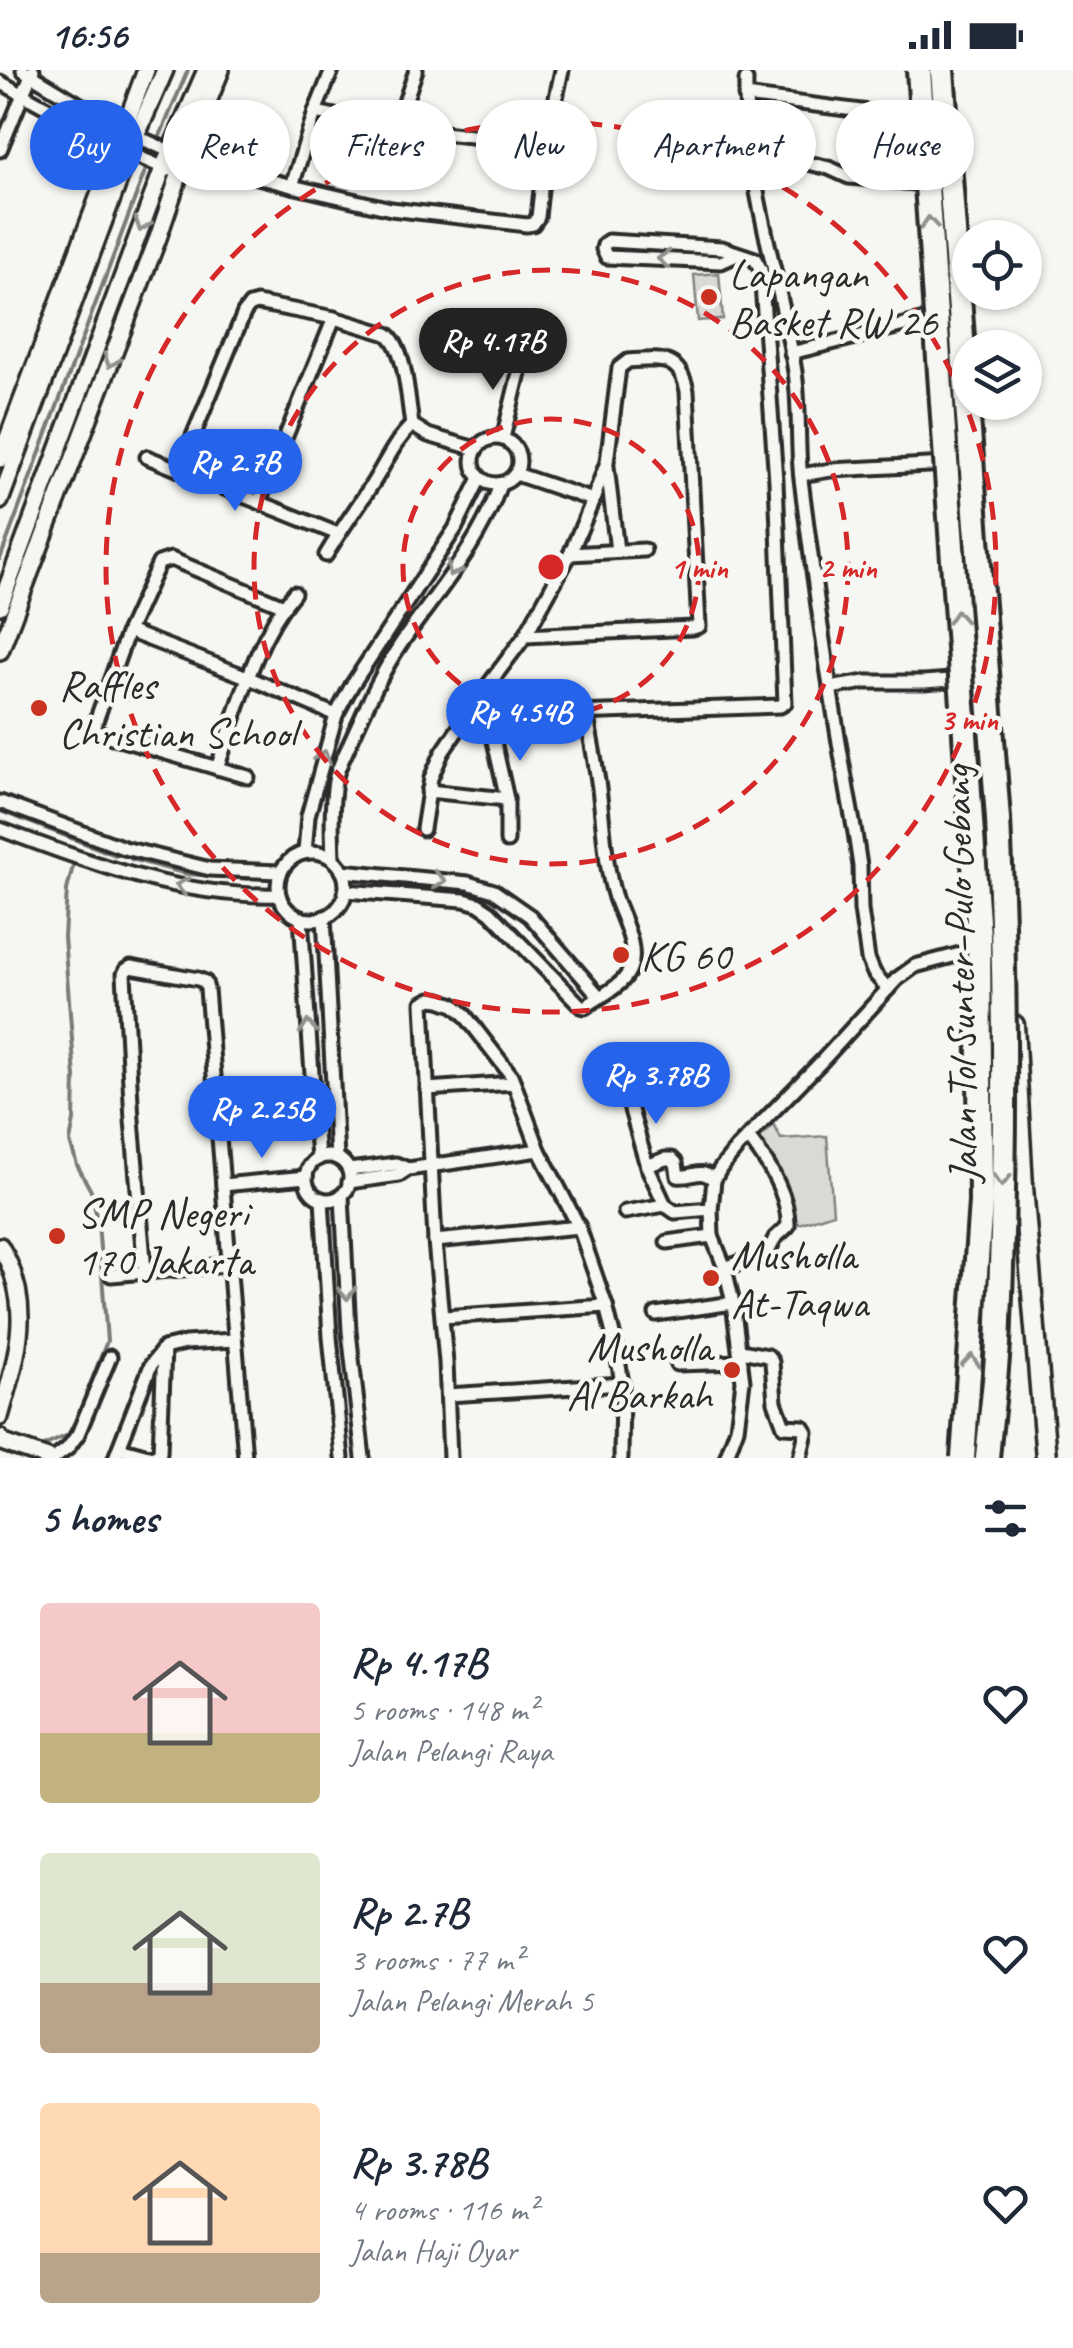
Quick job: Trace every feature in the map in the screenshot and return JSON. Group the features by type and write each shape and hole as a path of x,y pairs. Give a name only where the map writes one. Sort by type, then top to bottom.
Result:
{"highway":[{"name":"Jalan Tol Sunter–Pulo Gebang","path":"919,70 979,936 981,1202 963,1458"},
{"name":"Jalan Tol Sunter–Pulo Gebang","path":"943,70 1003,931 999,1325 988,1458"}],"main road":[{"path":"943,70 945,100"},
{"path":"950,190 953,220"},
{"path":"960,310 1046,1458"}],"street":[{"path":"140,100 146,70"},
{"path":"143,117 164,70"},
{"path":"190,100 206,70"},
{"path":"209,100 221,70"},
{"path":"320,100 332,70"},
{"path":"406,100 416,70"},
{"path":"556,100 562,70"},
{"path":"0,150 24,95 29,72 69,100"},
{"path":"746,80 746,100"},
{"path":"0,82 35,100"},
{"path":"746,96 836,108"},
{"path":"310,128 292,186 391,209 527,226 538,217 541,190"},
{"path":"143,153 163,168"},
{"path":"0,606 120,285 163,154"},
{"path":"0,459 6,422 111,190"},
{"path":"0,650 174,190"},
{"path":"757,190 796,378 801,475 819,628 860,866 860,910 868,959 888,989"},
{"path":"0,501 95,225"},
{"path":"546,714 785,704 776,481 761,270 756,259 722,248 608,241 603,248 607,256 722,262 739,254"},
{"path":"120,285 138,290"},
{"path":"180,470 244,312 258,302 386,334 393,339 400,358 412,425 428,436 476,448"},
{"path":"791,353 960,310"},
{"path":"259,502 334,318"},
{"path":"503,438 523,358"},
{"path":"526,636 700,626 686,390 684,375 672,363 628,360 616,379 607,462 617,551"},
{"path":"326,555 374,483 398,438 412,425"},
{"path":"503,438 510,442 518,453 516,474 500,484 480,478 472,463 476,448 488,439 503,438"},
{"path":"148,457 338,534"},
{"path":"423,829 428,791 442,754 526,636 570,554 607,462"},
{"path":"801,475 972,462"},
{"path":"516,474 594,500"},
{"path":"305,852 308,816 336,716 352,685 455,529 480,478"},
{"path":"332,859 336,777 371,695 471,542 500,484"},
{"path":"570,554 644,550"},
{"path":"248,778 98,733 94,728 128,630 159,563 171,560 284,606"},
{"path":"218,768 247,677 294,594"},
{"path":"128,630 336,716"},
{"path":"830,688 865,682 990,677"},
{"path":"483,692 506,799 506,841"},
{"path":"346,892 478,904 581,1006 586,1007 616,986 630,971 632,945 607,858 586,712"},
{"path":"428,791 506,799"},
{"path":"0,802 61,829 124,848 210,869 280,872"},
{"path":"0,829 180,887 250,896 279,895"},
{"path":"54,848 61,829"},
{"path":"116,869 124,848"},
{"path":"305,852 320,853 342,870 346,892 338,907 324,918 312,920 291,913 279,895 280,872 286,863 305,852"},
{"path":"342,870 468,882 494,891 530,916 599,996"},
{"path":"301,918 318,1159"},
{"path":"324,918 337,1158"},
{"path":"726,1458 737,1428 744,1381 733,1303 712,1236 714,1180 748,1137 905,972 1009,940"},
{"path":"145,1270 124,974 131,968 205,982 245,1458"},
{"path":"450,1458 443,1317 435,1241 420,1167 427,1089 423,1002 431,999 454,1004 511,1074 540,1150 579,1227 616,1346 622,1384 622,1458"},
{"path":"616,1061 646,1166 666,1204 675,1212 710,1210"},
{"path":"427,1089 514,1083"},
{"path":"725,1268 762,1255 788,1226 786,1204 776,1181 748,1137"},
{"path":"349,1176 396,1164 420,1167 540,1150"},
{"path":"342,1196 322,1200 310,1191 306,1178 318,1159 337,1158 344,1163 349,1176 342,1196 349,1331 363,1458"},
{"path":"646,1166 672,1159 678,1176 703,1173 714,1180"},
{"path":"223,1185 306,1178"},
{"path":"322,1200 342,1458"},
{"path":"625,1212 666,1204"},
{"path":"435,1241 579,1227"},
{"path":"667,1242 712,1236"},
{"path":"0,1246 12,1266 21,1317 17,1357 0,1417"},
{"path":"110,1275 228,1265"},
{"path":"656,1314 733,1303"},
{"path":"443,1317 606,1306"},
{"path":"164,1348 160,1452 152,1456 117,1453 151,1366 164,1348 234,1340"},
{"path":"677,1364 768,1356 772,1362 775,1402 784,1426 803,1427 806,1432 802,1455 819,1458"},
{"path":"0,1438 4,1443 45,1456 68,1448 78,1434 110,1358"},
{"path":"448,1395 622,1384"}],"shaded area":[{"name":"Lapangan Basket RW 26","path":"719,273 723,319 698,321 694,275"},
{"path":"774,1125 781,1139 827,1136 833,1213 799,1224 753,1143"}],"waterway":[{"path":"151,157 188,70"},
{"path":"0,559 147,166"},
{"path":"0,811 115,855"},
{"path":"131,859 187,874 249,879"},
{"path":"39,1448 68,1435 107,1341 98,1222 91,1191 70,1142 75,1077 64,937 67,890 74,862"},
{"path":"377,885 470,889 502,903"},
{"path":"518,914 578,981"}],"place":[{"name":"Lapangan Basket RW 26","path":"709,297"},
{"name":"Raffles Christian School","path":"39,708"},
{"name":"KG 60","path":"621,955"},
{"name":"SMP Negeri 170 Jakarta","path":"57,1236"},
{"name":"Musholla At-Taqwa","path":"711,1278"},
{"name":"Musholla Al Barkah","path":"732,1370"}]}
